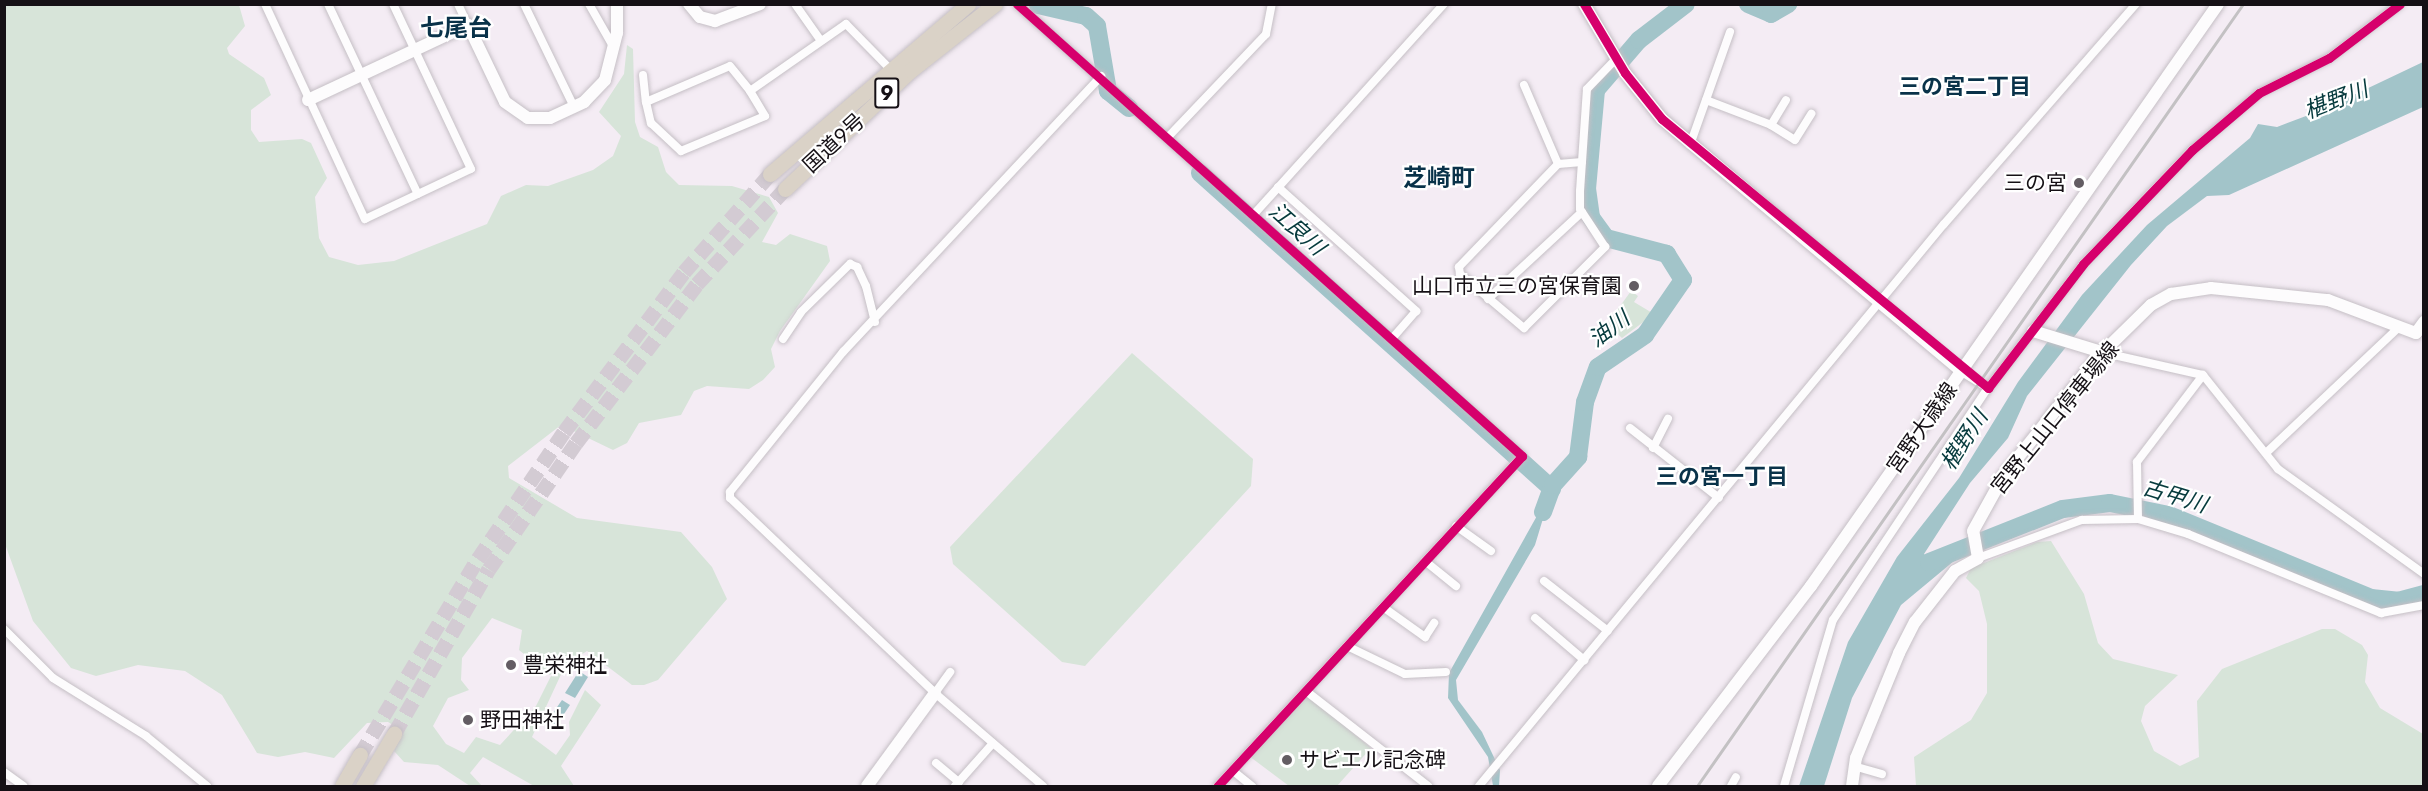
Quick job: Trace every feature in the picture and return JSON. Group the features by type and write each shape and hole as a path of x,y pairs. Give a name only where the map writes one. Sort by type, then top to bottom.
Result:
{"highway":[{"name":"国道9号","path":"771,174 968,4"},
{"name":"国道9号","path":"785,189 912,70 995,4"},
{"path":"363,786 394,734"},
{"path":"342,786 360,755"}],"main road":[{"path":"308,100 468,25 515,112 543,120 574,107 605,80 614,48 617,4"},
{"path":"689,4 700,17 715,21 760,4"},
{"path":"1584,4 1616,59 1690,144 1962,372"},
{"name":"宮野大歳線","path":"1658,786 1811,586 2218,4"},
{"name":"宮野上山口停車場線","path":"1978,555 1973,537 2004,475 2101,352 2151,304 2190,289 2328,300 2420,335 2424,322"},
{"path":"2036,332 2101,352"},
{"path":"1852,786 1874,709 1915,622 1955,571 1978,555"},
{"path":"867,786 935,693"}],"street":[{"path":"265,4 365,219 471,169 393,4"},
{"path":"328,4 418,194"},
{"path":"458,4 468,25"},
{"path":"524,4 574,107"},
{"path":"589,4 614,48"},
{"path":"795,4 821,41"},
{"path":"1017,4 1255,213 1522,456 1216,786"},
{"path":"1168,137 1266,34 1272,4"},
{"path":"1255,213 1444,4"},
{"path":"1479,786 1881,304 1944,224 2136,4"},
{"path":"1784,786 1833,620 1988,388 2036,332 2083,264 2192,150 2259,93 2329,58 2400,4"},
{"path":"750,91 846,24 890,69"},
{"path":"1690,144 1730,32"},
{"path":"1582,162 1558,164 1459,267 1488,299 1524,328 1605,247 1582,212 1582,162 1587,89 1616,59"},
{"path":"643,75 646,102 651,123 681,151 765,116 750,91 730,66 646,102"},
{"path":"1043,786 935,693 730,498 843,352 875,322 1101,76"},
{"path":"1524,85 1558,164"},
{"path":"1706,100 1771,125 1795,140 1811,114"},
{"path":"1771,125 1786,100"},
{"path":"1278,187 1416,311 1392,339"},
{"path":"1488,299 1582,212"},
{"path":"783,339 801,312 850,264 857,267 866,286 875,322"},
{"path":"2266,453 2398,328"},
{"path":"2101,352 2203,375 2290,479 2424,574"},
{"path":"1962,372 1988,388"},
{"path":"2137,517 2135,496 2137,462 2203,375"},
{"path":"1653,448 1668,419"},
{"path":"1630,428 1719,498"},
{"path":"1978,555 2082,520 2137,517 2188,534 2381,613 2424,605"},
{"path":"1456,526 1491,551"},
{"path":"1425,561 1456,586"},
{"path":"1544,581 1608,631"},
{"path":"1383,607 1425,637 1434,623"},
{"path":"1534,618 1584,660"},
{"path":"4,629 52,678 146,736 207,786"},
{"path":"1347,646 1406,674 1446,672"},
{"path":"935,693 950,672"},
{"path":"1306,691 1428,786"},
{"path":"936,762 956,784 993,743"},
{"path":"1857,767 1882,774"},
{"path":"1232,770 1252,786"},
{"path":"4,772 23,786"},
{"path":"1731,786 1736,777"}],"shaded area":[{"path":"5,5 239,5 245,26 227,48 229,54 264,78 271,95 251,110 251,130 259,142 302,139 311,143 327,178 315,197 319,238 329,257 358,265 394,261 487,224 501,196 526,185 548,186 593,170 613,156 621,136 599,112 624,74 627,45 633,49 635,122 640,137 658,147 666,172 679,185 732,186 769,197 778,213 762,242 776,245 790,234 827,246 830,261 780,331 771,349 775,367 763,380 749,389 707,386 694,391 681,415 639,423 627,443 613,450 561,425 508,466 509,478 577,518 681,532 712,567 727,599 658,680 644,685 632,685 587,651 550,675 519,650 522,630 492,618 462,658 461,680 469,690 448,698 433,726 446,744 464,753 476,737 500,745 536,706 551,676 564,668 532,737 556,755 570,735 569,722 585,690 601,705 561,766 574,786 534,786 483,757 470,773 482,786 470,786 438,765 404,762 394,751 403,731 388,722 367,723 334,758 305,752 278,757 257,753 222,695 185,671 138,665 96,676 71,668 33,621 5,544"},
{"path":"1631,291 1638,296 1634,302 1654,314 1622,338 1607,324"},
{"path":"1132,353 1253,459 1251,486 1085,666 1062,662 953,564 950,547"},
{"path":"2051,541 2084,594 2098,643 2113,659 2178,675 2145,706 2141,721 2154,751 2180,766 2199,757 2197,701 2222,669 2322,629 2335,629 2362,645 2368,655 2365,682 2380,708 2423,734 2423,786 1916,786 1914,757 1971,720 1987,693 1987,624 1979,591 1966,578 1971,568 2037,542"},
{"path":"1306,694 1371,748 1337,786 1289,786 1249,756"}],"water":[{"path":"2423,62 2423,107 2229,195 2207,196 2167,226 2131,265 2027,396 2008,438 1970,483 1924,554 1931,560 1948,553 1960,556 1901,605 1852,698 1824,786 1799,786 1848,642 1897,557 1959,478 2018,382 2082,295 2147,225 2250,138 2258,124 2277,127 2322,110"},
{"path":"1552,489 1535,545 1456,680 1458,700 1482,732 1500,770 1499,786 1493,786 1488,757 1448,698 1449,673"},
{"path":"579,671 588,677 575,698 565,693"},
{"path":"562,700 570,705 556,726 548,720"}],"waterway":[{"name":"油川","path":"1543,512 1553,485 1578,457 1585,402 1598,367 1645,335 1683,280 1667,254 1606,238 1591,217 1587,189 1596,90 1639,40 1686,4"},
{"name":"油川","path":"1748,4 1771,14 1788,4"},
{"name":"江良川","path":"1038,5 1086,16 1097,26 1108,91 1129,108"},
{"name":"江良川","path":"1200,173 1552,489"},
{"name":"古甲川","path":"1929,562 2063,509 2110,503 2169,515 2371,598 2398,601 2424,594"}],"tunnel":[{"path":"360,755 478,559 564,432 684,272 770,174"},
{"path":"394,734 489,569 576,443 697,284 785,189"}],"railway":[{"path":"1697,786 2243,4"}],"cycle path":[{"path":"1017,4 1522,456 1217,786"},
{"path":"1584,4 1625,73 1662,119 1988,388 2083,264 2192,150 2259,93 2329,58 2400,4"}],"place":[{"name":"三の宮","path":"2079,183"},
{"name":"山口市立三の宮保育園","path":"1634,286"},
{"name":"豊栄神社","path":"511,665"},
{"name":"野田神社","path":"468,720"},
{"name":"サビエル記念碑","path":"1287,760"}],"district":[{"name":"七尾台","path":"456,28"},
{"name":"三の宮二丁目","path":"1965,87"},
{"name":"芝崎町","path":"1439,178"},
{"name":"三の宮一丁目","path":"1722,477"}],"water label":[{"name":"椹野川","path":"2336,100"},
{"name":"椹野川","path":"1964,440"}]}
